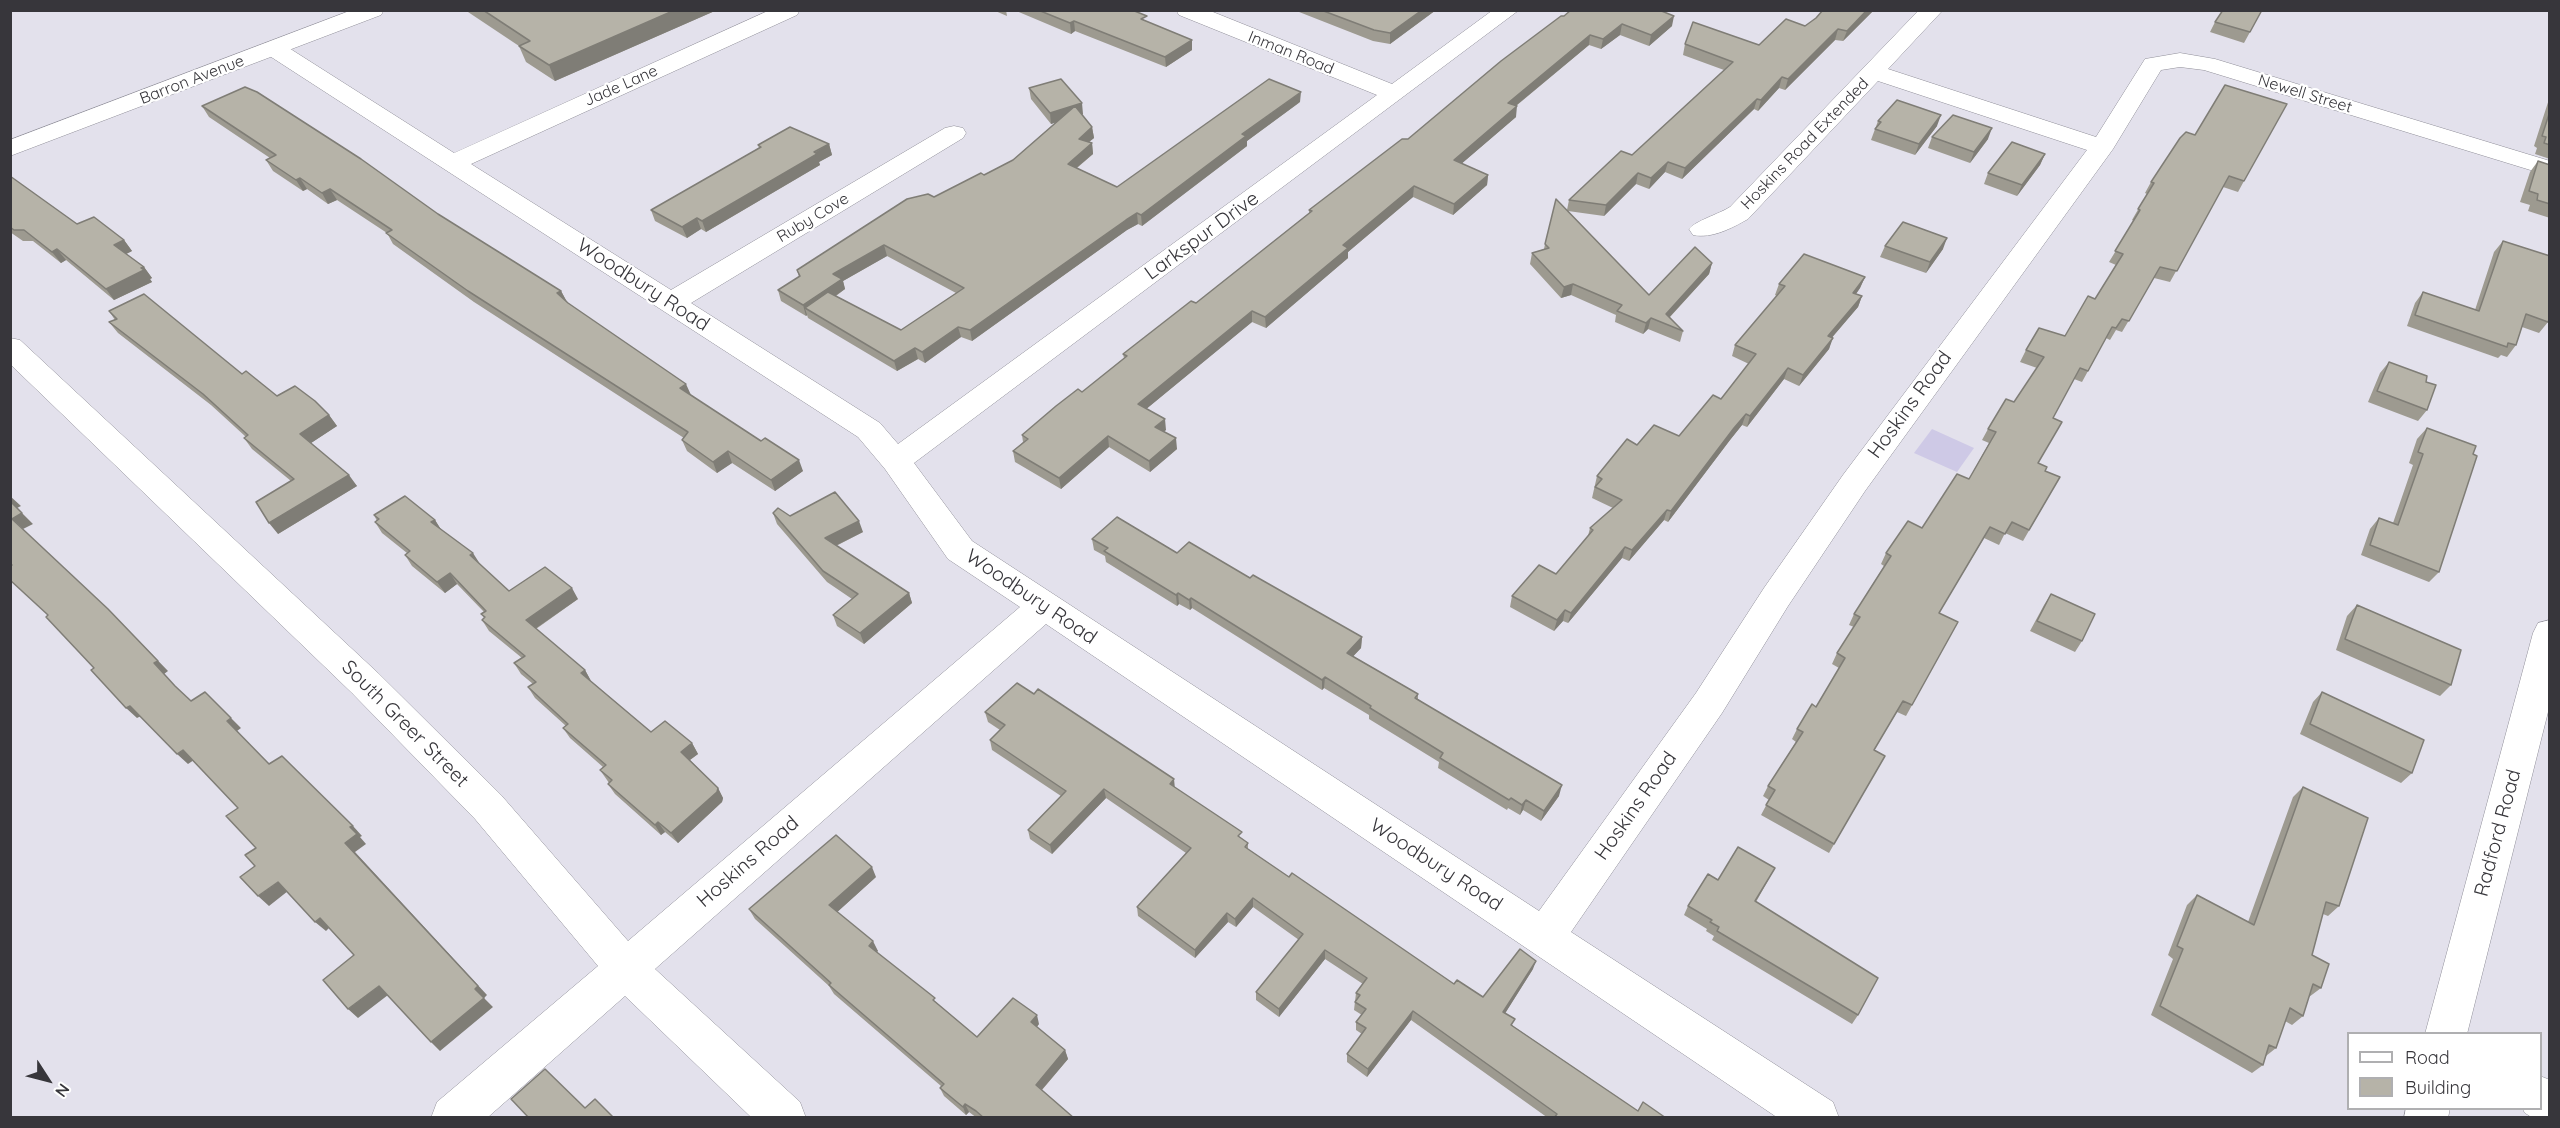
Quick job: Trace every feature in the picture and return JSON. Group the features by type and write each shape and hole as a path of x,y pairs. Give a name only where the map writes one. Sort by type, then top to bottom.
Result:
{"street":[{"name":"Barron Avenue","path":"10,149 373,10"},
{"name":"Jade Lane","path":"453,162 789,10"},
{"name":"Inman Road","path":"1187,10 1395,94"},
{"name":"Larkspur Drive","path":"896,462 1508,10"},
{"path":"1932,10 1874,72 2102,147"},
{"name":"Woodbury Road","path":"273,48 868,430 896,462 960,550 1817,1118"},
{"name":"Newell Street","path":"2102,147 2121,119 2149,68 2160,62 2180,60 2207,64 2550,169"},
{"name":"Hoskins Road Extended","path":"1702,229 1722,223 1739,213 1874,72"},
{"name":"Ruby Cove","path":"670,303 954,133"},
{"name":"Hoskins Road","path":"1545,936 1709,703 1776,597 1859,475 2102,147"},
{"name":"South Greer Street","path":"10,347 356,674 489,807 625,968 784,1118"},
{"name":"Hoskins Road","path":"453,1118 1043,607"},
{"name":"Radford Road","path":"2447,1032 2547,656"}],"shaded area":[{"path":"1932,429 1974,448 1957,472 1914,453"}],"building":[{"path":"483,10 675,10 549,65 519,46 530,41"},
{"path":"1038,10 1132,10 1147,16 1141,19 1192,40 1165,57 1074,21 1070,23"},
{"path":"1321,10 1422,10 1390,33 1374,30"},
{"path":"1571,10 1659,10 1674,16 1651,35 1622,24 1603,39 1590,35 1508,103 1517,106 1454,160 1488,175 1454,204 1414,186 1343,245 1348,248 1265,317 1252,311 1138,404 1165,419 1155,427 1176,438 1149,461 1108,436 1059,478 1013,451 1028,439 1022,435 1056,406 1078,389 1082,392 1127,356 1123,354 1191,301 1196,303 1312,211 1309,210 1402,139 1408,139 1501,61"},
{"path":"1823,10 1867,10 1847,31 1838,29 1788,79 1782,77 1761,100 1757,99 1685,168 1668,162 1651,178 1638,173 1606,205 1569,200 1621,151 1632,155 1733,62 1685,44 1693,22 1759,45 1786,19 1805,26"},
{"path":"2223,10 2262,10 2250,32 2215,22"},
{"path":"1061,79 1082,103 1050,113 1029,88"},
{"path":"1269,79 1301,92 1242,134 1246,136 1141,215 1137,213 1126,220 970,330 958,327 922,352 915,348 894,361 805,308 828,292 901,330 964,288 884,245 833,274 842,279 803,305 778,290 800,276 797,270 907,199 928,194 934,197 1013,160 1075,106 1092,127 1079,139 1092,143 1068,164 1117,187"},
{"path":"2225,85 2287,104 2244,181 2229,176 2177,271 2160,267 2129,321 2122,319 2116,328 2112,327 2088,371 2080,368 2053,418 2062,422 2038,463 2047,467 2045,471 2060,477 2029,530 2012,522 2005,534 1990,527 1939,613 1958,622 1912,705 1903,701 1874,750 1885,756 1834,844 1766,805 1775,790 1768,786 1803,732 1797,729 1812,704 1816,707 1845,658 1837,653 1860,617 1854,614 1891,556 1886,553 1908,521 1922,528 1957,474 1969,479 1996,432 1988,429 2006,399 2014,402 2044,357 2026,350 2039,328 2065,336 2088,296 2095,299 2123,254 2115,251 2140,210 2138,209 2154,183 2151,182 2180,138 2186,132 2195,135"},
{"path":"245,87 257,92 361,159 438,214 561,291 557,293 568,303 686,384 680,388 761,441 765,438 799,460 771,480 728,451 713,462 682,440 688,432 468,291 386,233 392,230 330,189 322,193 300,178 296,180 266,160 276,155 202,106"},
{"path":"1897,100 1941,115 1919,144 1875,129 1881,122 1878,121"},
{"path":"2550,111 2550,145 2544,143 2546,137 2542,136"},
{"path":"1953,115 1992,128 1974,152 1932,137"},
{"path":"790,127 829,144 814,152 817,154 702,221 697,218 682,227 651,210 761,147 758,145"},
{"path":"2012,142 2045,154 2022,185 1988,173"},
{"path":"2538,161 2550,165 2550,204 2537,200 2538,194 2529,191"},
{"path":"10,176 77,224 94,217 124,240 114,245 144,267 141,268 144,270 106,289 57,249 52,252 24,230 14,230 10,227"},
{"path":"1556,199 1649,295 1695,247 1712,263 1666,314 1683,331 1651,318 1646,323 1617,311 1622,305 1573,284 1564,287 1532,253 1549,248 1545,244"},
{"path":"1903,222 1947,238 1930,262 1885,246"},
{"path":"2503,241 2550,256 2550,317 2548,322 2526,314 2516,345 2508,343 2507,347 2415,315 2423,292 2479,311"},
{"path":"1804,254 1865,277 1853,293 1862,296 1828,336 1833,338 1803,375 1788,368 1750,416 1746,414 1734,428 1671,511 1667,510 1632,550 1625,547 1571,613 1565,610 1557,620 1512,596 1539,565 1556,574 1593,530 1590,528 1622,500 1595,487 1602,479 1597,476 1627,439 1637,445 1654,425 1679,436 1713,395 1721,399 1756,354 1735,345 1785,286 1779,284"},
{"path":"144,294 242,374 246,371 277,396 295,386 315,401 329,415 300,434 349,475 269,523 256,502 294,479 244,438 248,435 203,394 109,322 117,319 109,311"},
{"path":"2389,362 2427,376 2426,382 2436,385 2427,410 2377,391"},
{"path":"2427,428 2476,446 2473,454 2477,456 2439,572 2370,545 2379,518 2398,525 2423,454 2418,452"},
{"path":"835,492 859,521 825,538 909,593 860,633 833,615 858,594 823,571 773,513 778,508 790,516"},
{"path":"405,496 435,520 431,522 473,553 470,555 509,591 545,567 572,588 526,620 585,670 581,673 651,732 665,721 692,743 681,752 718,788 717,792 671,833 658,822 655,825 608,784 612,780 600,770 606,765 563,728 568,724 528,687 536,682 514,663 525,656 482,620 485,617 481,614 486,611 450,573 437,582 405,555 410,551 375,522 379,519 374,515"},
{"path":"10,501 22,513 12,519 108,609 158,661 154,663 175,686 191,701 205,692 231,718 227,721 269,764 282,756 353,826 350,827 357,834 345,843 478,986 475,989 484,998 431,1042 379,986 348,1009 323,980 354,955 320,918 315,922 278,882 258,896 240,877 255,866 245,855 256,848 226,816 238,808 183,750 177,754 130,706 126,708 91,670 94,668 46,617 48,615 10,580 10,566 12,565 10,564"},
{"path":"1117,517 1177,553 1189,542 1250,578 1253,575 1362,637 1347,653 1418,694 1415,698 1562,785 1544,811 1526,800 1522,805 1511,798 1509,800 1440,758 1443,753 1325,677 1322,680 1191,598 1189,600 1178,593 1176,595 1104,551 1108,548 1092,539"},
{"path":"2051,594 2095,614 2082,641 2037,621"},
{"path":"2357,605 2461,650 2451,685 2345,639"},
{"path":"1017,683 1034,694 1038,689 1174,779 1170,784 1242,832 1238,836 1248,843 1245,847 1289,877 1292,873 1454,984 1457,980 1483,997 1520,949 1536,961 1503,1012 1515,1019 1511,1025 1638,1111 1643,1102 1666,1118 1554,1118 1557,1114 1413,1011 1368,1069 1347,1054 1366,1028 1356,1022 1366,1009 1355,1002 1360,995 1356,993 1367,978 1325,950 1279,1009 1256,992 1303,934 1253,898 1235,919 1227,913 1195,950 1137,907 1191,848 1104,789 1050,845 1028,830 1066,791 990,740 1005,725 985,712"},
{"path":"2322,692 2424,740 2412,773 2310,724"},
{"path":"2303,787 2368,818 2339,906 2326,902 2312,955 2329,964 2321,988 2313,984 2303,1016 2290,1008 2276,1048 2269,1045 2263,1065 2160,1006 2183,949 2177,946 2197,895 2254,925"},
{"path":"836,835 872,867 829,905 873,941 869,946 935,998 933,1000 977,1037 1013,998 1037,1015 1031,1022 1065,1050 1036,1085 1074,1118 984,1118 965,1104 963,1107 940,1088 944,1084 829,985 831,983 749,909"},
{"path":"1738,847 1775,868 1755,901 1878,978 1858,1015 1717,931 1719,927 1710,922 1712,920 1688,906 1708,874 1718,880"},
{"path":"545,1069 585,1108 595,1099 614,1118 529,1118 511,1099"}]}
